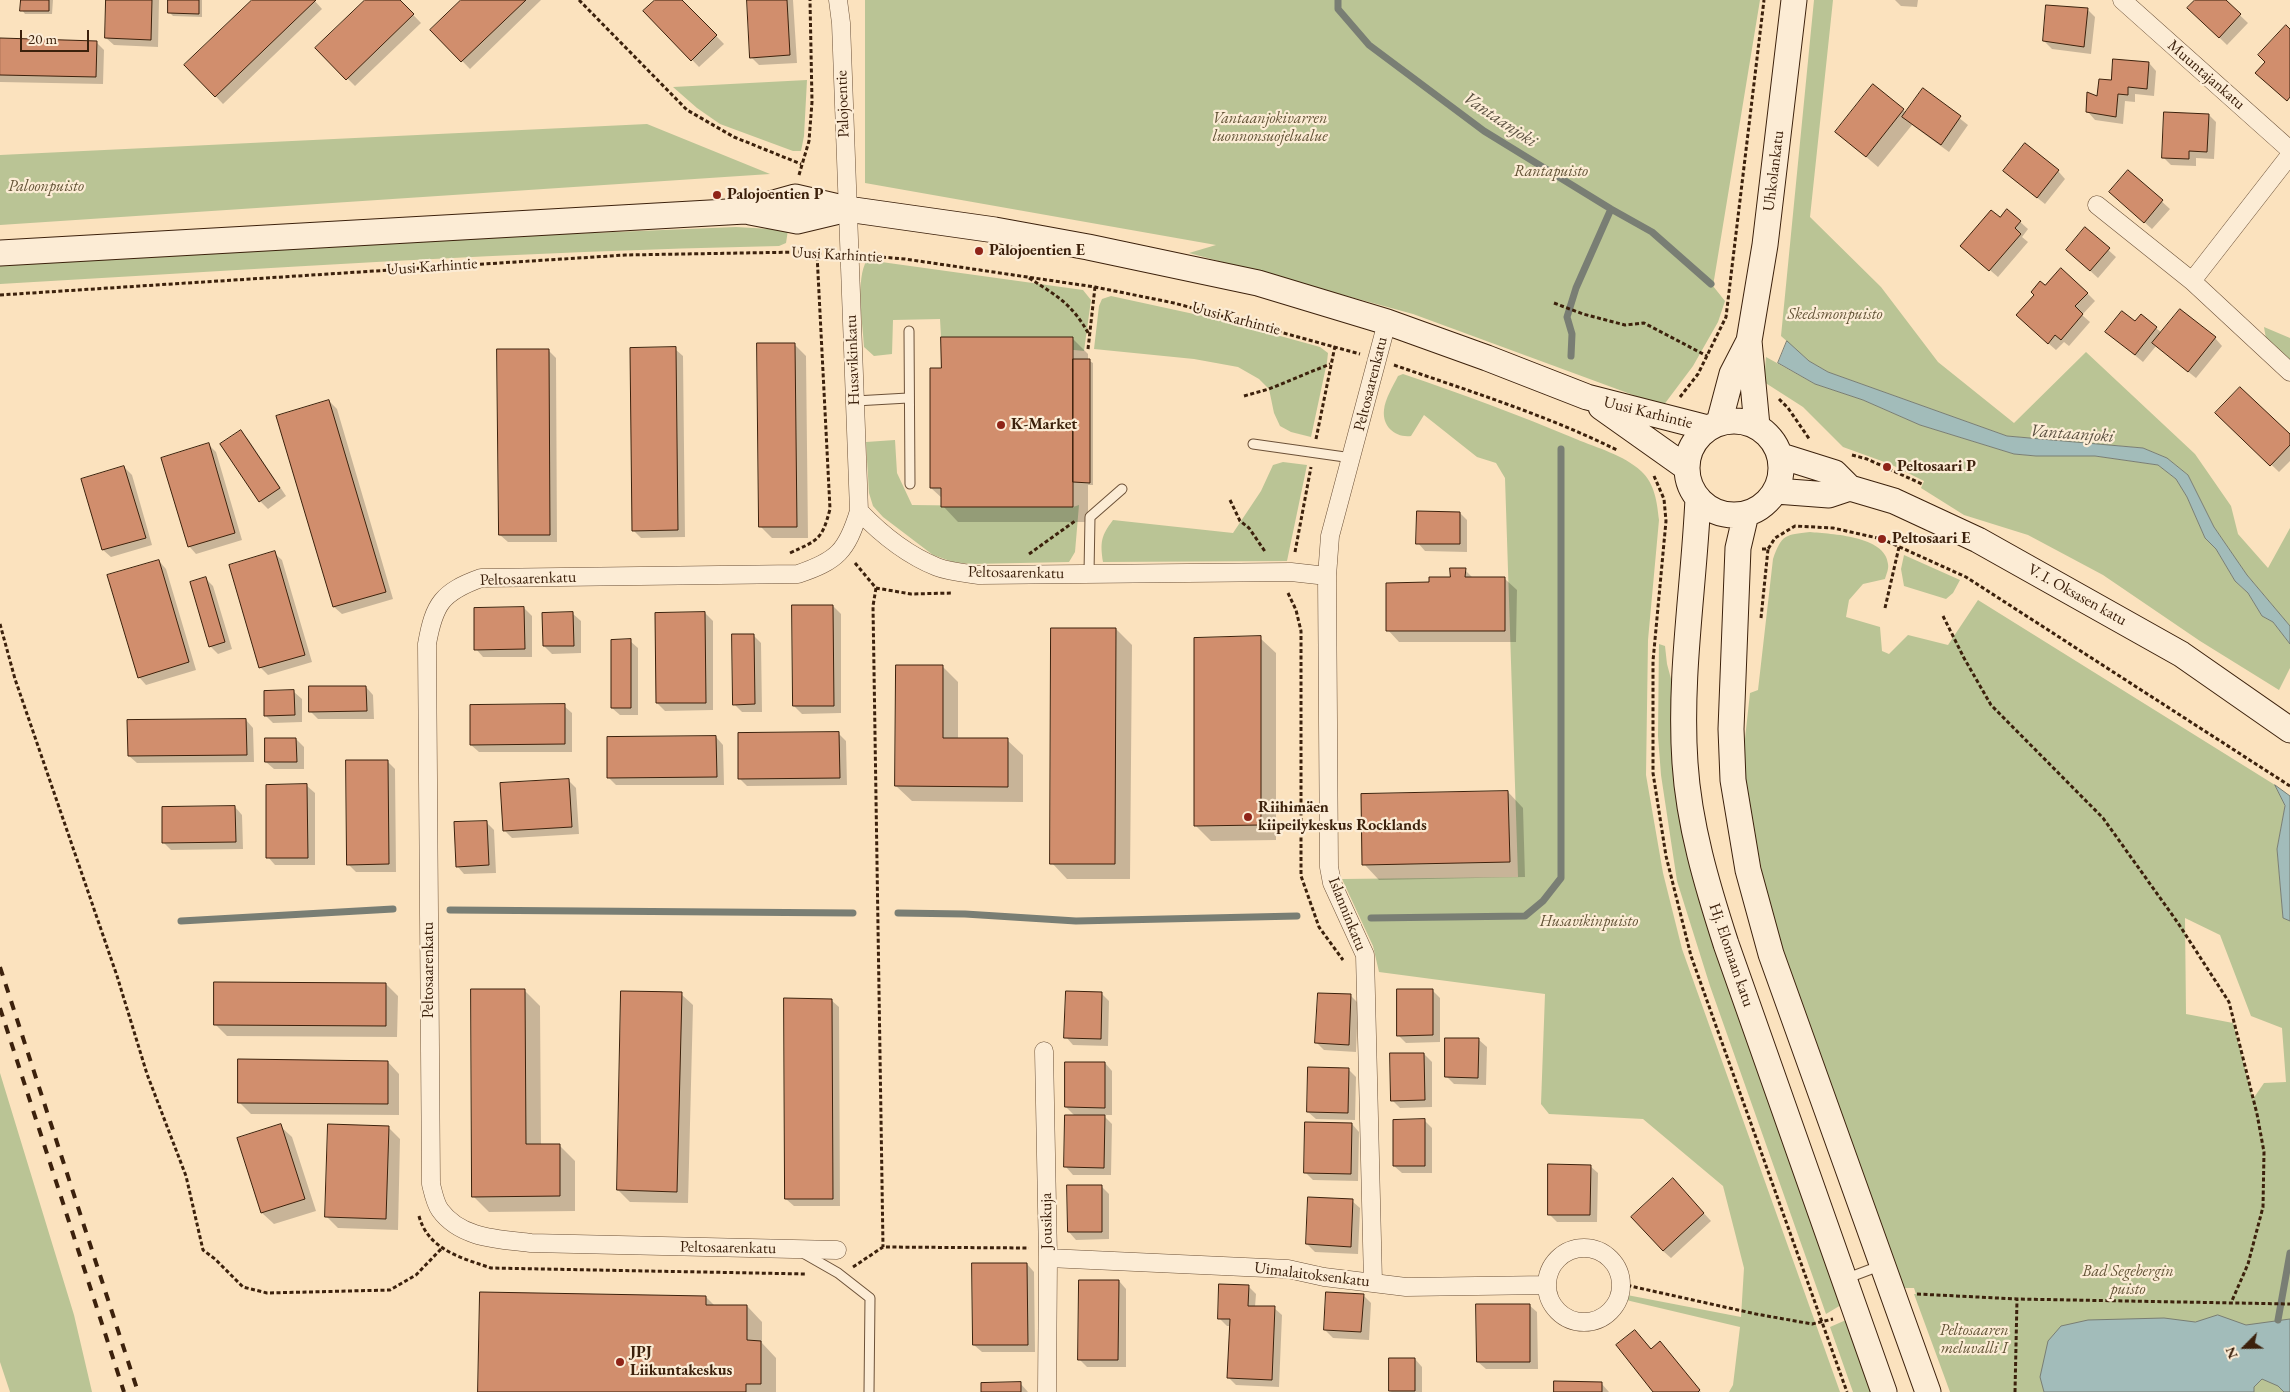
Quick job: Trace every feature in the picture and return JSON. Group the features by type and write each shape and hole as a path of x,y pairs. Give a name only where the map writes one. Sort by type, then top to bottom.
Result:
{"street":[{"name":"Palojoentie","path":"838,0 847,209"},
{"name":"Uhkolankatu","path":"1757,426 1750,341 1765,245 1794,0"},
{"name":"Muuntajankatu","path":"2122,0 2290,150"},
{"path":"2192,281 2290,155"},
{"path":"2097,205 2192,281 2290,372"},
{"name":"Uusi Karhintie","path":"0,254 745,211 847,209 995,230 1088,247 1258,284 1387,322 1587,397 1665,418 1714,425"},
{"name":"Husavikinkatu","path":"847,209 860,512"},
{"name":"Peltosaarenkatu","path":"837,1250 531,1243 486,1238 457,1228 439,1209 431,1184 427,644 432,618 442,599 461,585 481,578 798,574 822,566 844,549 851,537 860,512 879,532 913,556 939,568 979,575 1291,572 1327,576 1330,536 1387,322"},
{"name":"Uhkolankatu","path":"1714,425 1732,374 1750,341"},
{"name":"Uusi Karhintie","path":"1587,397 1687,468"},
{"path":"1732,420 1745,421 1757,426 1768,434 1776,444 1781,456 1780,480 1776,492 1758,510 1746,514 1732,516 1708,507 1698,498 1690,484 1687,468 1689,452 1696,438 1714,425 1732,420"},
{"name":"V. I. Oksasen katu","path":"1781,456 1835,473 1850,488 1894,501 1978,540 2181,654 2290,730"},
{"path":"1776,492 1829,494 1850,488"},
{"name":"Hj. Elomaan katu","path":"1698,498 1696,545 1683,695 1685,765 1696,841 1726,944 1884,1392"},
{"path":"1746,514 1738,548 1732,746 1733,780 1748,870 1771,954 1928,1392"},
{"name":"Islanninkatu","path":"1327,576 1329,868 1332,883 1365,954 1373,1282"},
{"name":"Jousikuja","path":"1044,1050 1048,1258 1047,1392"},
{"path":"1583,1247 1598,1250 1610,1258 1618,1270 1621,1284 1619,1299 1610,1311 1598,1319 1584,1322 1570,1319 1557,1311 1549,1299 1546,1285 1549,1270 1557,1258 1569,1250 1583,1247"},
{"name":"Uimalaitoksenkatu","path":"1048,1258 1288,1269 1324,1277 1406,1287 1546,1285"}],"lane":[{"path":"909,331 910,484"},
{"path":"855,401 908,398"},
{"path":"1253,444 1352,458"},
{"path":"1089,573 1090,517 1122,489"},
{"path":"798,1250 838,1273 870,1298 869,1392"},
{"path":"1844,1280 1882,1265"}],"path":[{"path":"579,0 687,110 734,137 800,164"},
{"path":"801,252 796,209 800,164 809,141 812,102 810,0"},
{"path":"1665,418 1698,374 1726,317 1730,299 1764,0"},
{"name":"Uusi Karhintie","path":"0,294 625,255 801,252 905,259 1095,287 1174,303 1377,358 1500,401 1618,450"},
{"path":"1026,277 1063,300 1078,316 1090,336"},
{"path":"1088,349 1095,287"},
{"path":"1554,304 1625,325 1644,323 1708,356"},
{"path":"1244,396 1268,390 1331,363"},
{"path":"1851,454 1868,459 1922,484"},
{"path":"1230,500 1240,522 1259,542 1271,562 1291,572"},
{"path":"1760,628 1768,549 1775,538 1795,526 1832,528 1858,533 1899,546 1966,577 2290,786"},
{"path":"1664,542 1696,545"},
{"path":"1885,608 1899,546"},
{"path":"1738,548 1768,549"},
{"path":"876,588 873,606 883,1247"},
{"path":"1944,616 1964,658 1991,705 2103,818 2178,923 2228,1002 2257,1114 2264,1152 2263,1207 2248,1264 2231,1304"},
{"path":"0,624 15,679 117,976 147,1074 186,1176 203,1250 215,1259 243,1287 267,1293 390,1290 416,1274 442,1248"},
{"path":"492,1268 838,1273 859,1264 883,1247 1034,1248 1048,1258"},
{"path":"1621,1284 1756,1314 1812,1324 1823,1323 1855,1310"},
{"path":"1894,1298 1914,1294 2017,1299 2290,1304"},
{"path":"2015,1392 2017,1299"}],"green space":[{"name":"Rantapuisto","path":"865,0 1760,0 1713,286 1725,301 1718,322 1693,366 1663,406 1413,314 1189,253 1216,245 865,183"},
{"name":"Skedsmonpuisto","path":"1814,0 1833,0 1810,217 1881,287 1938,362 2014,423 2086,352 2195,454 2231,506 2238,534 2268,568 2290,528 2290,626 2247,575 2214,527 2188,475 2167,458 2143,448 2007,436 1828,372 1809,361 1781,336"},
{"path":"807,80 804,136 801,151 793,151 720,124 697,108 673,87"},
{"name":"Paloonpuisto","path":"647,124 770,174 0,225 0,155"},
{"path":"736,227 788,230 786,243 779,246 487,256 0,284 0,266 420,240"},
{"path":"867,260 1083,290 1091,300 1084,351 941,337 940,319 893,320 892,354 874,356 864,347 861,314 861,278"},
{"path":"1111,296 1226,321 1320,347 1328,353 1311,437 1291,432 1280,426 1274,413 1269,389 1259,379 1238,367 1194,359 1094,349 1099,306 1102,299"},
{"path":"2264,327 2290,338 2290,380 2270,362"},
{"path":"1766,357 1815,384 1863,400 1920,425 2014,454 2095,456 2158,465 2176,479 2187,497 2205,538 2216,549 2235,581 2248,593 2262,616 2273,622 2290,644 2290,668 2279,690 2200,641 2103,575 2028,535 1964,515 1921,488 1924,481 1890,464 1843,447 1803,407 1764,382"},
{"name":"Husavikinpuisto","path":"1403,374 1512,413 1618,456 1641,471 1652,487 1659,520 1648,640 1646,775 1663,873 1682,949 1840,1392 1729,1392 1733,1385 1740,1327 1626,1300 1627,1295 1741,1317 1744,1268 1723,1186 1643,1119 1549,1114 1541,1104 1545,994 1379,972 1373,946 1342,879 1518,877 1505,478 1496,463 1477,457 1424,415 1411,436 1400,435 1391,430 1385,422 1384,410 1398,376"},
{"path":"895,440 897,473 912,505 1073,507 1079,505 1075,552 1069,562 971,564 953,562 933,555 883,517 873,506 869,493 866,442"},
{"path":"1283,462 1307,465 1287,561 1103,562 1102,540 1113,520 1233,533 1261,491 1273,465"},
{"path":"1810,532 1856,538 1878,547 1885,555 1888,570 1885,579 1863,584 1849,600 1846,617 1880,627 1882,651 1889,654 1908,635 1948,645 1978,600 2275,785 2285,806 2277,849 2283,918 2290,921 2290,1392 1950,1392 1914,1294 1916,1294 1914,1288 1904,1288 1783,949 1766,893 1745,783 1743,757 1750,693 1758,690 1773,559 1785,537","holes":["2185,918 2220,935 2251,1016 2282,1028 2286,1082 2264,1083 2253,1099 2233,1023 2186,1014"]},
{"path":"1904,555 1960,580 1953,593 1946,599 1904,586 1901,569"},
{"path":"1659,644 1665,646 1667,664 1674,690 1713,943 1841,1305 1826,1314 1710,986 1677,881 1661,775 1658,736"},
{"path":"0,1073 74,1315 92,1392 10,1392 0,1362"},
{"path":"1846,1320 1871,1392 1853,1392 1830,1327"}],"water":[{"path":"1787,341 1809,361 1828,372 2007,436 2143,448 2167,458 2188,475 2214,527 2247,575 2290,626 2290,644 2273,622 2262,616 2248,593 2235,581 2216,549 2205,538 2187,497 2176,479 2158,465 2095,456 2014,454 1920,425 1863,400 1815,384 1778,363"},
{"path":"2275,785 2290,796 2290,921 2283,918 2277,849 2285,806"},
{"path":"2218,1315 2246,1325 2290,1319 2290,1392 2284,1392 2278,1386 2262,1379 2254,1387 2254,1392 2044,1392 2040,1377 2048,1341 2061,1326 2088,1320 2164,1318 2195,1322"}],"building":[{"path":"21,0 49,0 49,11 20,11"},
{"path":"106,0 152,0 151,40 105,38"},
{"path":"168,0 199,0 199,14 168,13"},
{"path":"252,0 316,0 215,97 184,65"},
{"path":"365,0 400,0 414,14 346,80 315,48"},
{"path":"461,0 526,0 461,62 430,30"},
{"path":"655,0 682,0 717,35 691,61 643,11"},
{"path":"747,0 787,0 790,55 750,58"},
{"path":"2195,0 2226,0 2241,14 2219,38 2187,8"},
{"path":"2046,5 2088,8 2084,47 2043,41"},
{"path":"2286,25 2290,29 2290,97 2287,101 2255,73 2265,62 2258,55"},
{"path":"0,38 97,41 96,77 0,75"},
{"path":"2113,59 2149,62 2147,89 2128,87 2128,95 2118,94 2116,117 2086,112 2087,92 2097,96 2099,79 2111,80"},
{"path":"1873,84 1904,109 1866,157 1835,132"},
{"path":"1923,88 1961,116 1941,145 1902,117"},
{"path":"2164,112 2209,114 2207,152 2189,151 2189,159 2162,158"},
{"path":"2025,143 2059,170 2037,198 2003,171"},
{"path":"2128,170 2163,200 2144,223 2109,192"},
{"path":"2007,209 2021,221 2015,228 2021,234 1989,271 1960,246 1991,210 2000,217"},
{"path":"2085,227 2110,248 2090,271 2066,250"},
{"path":"2061,268 2088,293 2075,306 2083,314 2061,340 2055,335 2048,344 2016,315 2034,295 2031,292 2040,281 2045,285"},
{"path":"2180,309 2216,337 2188,372 2152,343"},
{"path":"2122,311 2135,321 2141,314 2157,327 2135,355 2105,332"},
{"name":"K-Market","path":"941,337 1073,337 1073,507 941,507 941,488 930,488 930,368 941,368"},
{"path":"757,343 795,343 797,527 759,527"},
{"path":"676,347 678,530 632,531 630,348"},
{"path":"497,349 549,349 550,535 499,535"},
{"path":"1073,359 1090,359 1090,483 1073,482"},
{"path":"2240,387 2290,434 2290,445 2270,466 2215,413"},
{"path":"329,400 386,592 333,607 276,416"},
{"path":"241,430 280,488 259,502 220,444"},
{"path":"209,443 235,533 188,547 161,458"},
{"path":"124,466 146,538 102,550 81,479"},
{"path":"1417,511 1460,512 1460,544 1416,544"},
{"path":"275,551 305,655 259,668 229,565"},
{"path":"159,560 189,662 138,678 107,575"},
{"path":"1450,568 1466,568 1465,577 1505,577 1505,631 1386,631 1386,583 1429,582 1429,577 1450,577"},
{"path":"206,577 225,642 209,647 190,582"},
{"path":"792,605 833,605 834,706 793,706"},
{"path":"524,607 525,649 474,650 474,608"},
{"path":"573,612 574,646 543,646 542,613"},
{"path":"705,612 706,703 656,703 655,613"},
{"path":"1051,628 1116,628 1115,864 1050,864"},
{"path":"732,634 754,634 755,704 733,705"},
{"path":"1261,636 1261,825 1194,826 1194,638"},
{"path":"631,639 631,708 611,708 611,640"},
{"path":"896,665 943,665 943,738 1008,738 1008,787 895,786"},
{"path":"309,686 366,686 367,711 309,712"},
{"path":"294,690 295,715 264,716 264,691"},
{"path":"565,704 565,744 470,745 470,705"},
{"path":"246,719 247,755 128,756 127,720"},
{"path":"839,732 840,778 738,779 738,733"},
{"path":"716,736 717,777 607,778 607,737"},
{"path":"265,738 296,738 297,762 265,762"},
{"path":"346,760 388,760 389,864 347,865"},
{"path":"569,779 572,827 503,831 500,783"},
{"path":"307,784 308,858 266,858 266,785"},
{"path":"1508,791 1510,862 1362,865 1361,794"},
{"path":"235,806 236,842 162,843 162,807"},
{"path":"487,821 489,865 456,867 454,822"},
{"path":"214,982 386,983 386,1026 214,1025"},
{"path":"471,989 525,989 526,1144 560,1144 560,1196 472,1197"},
{"path":"1397,989 1433,989 1433,1035 1397,1036"},
{"path":"621,991 682,992 677,1192 617,1190"},
{"path":"1066,991 1102,992 1101,1039 1064,1038"},
{"path":"1318,993 1351,994 1349,1045 1315,1043"},
{"path":"784,998 832,999 833,1199 785,1199"},
{"path":"1445,1038 1479,1038 1478,1078 1445,1077"},
{"path":"1390,1053 1424,1053 1425,1100 1391,1101"},
{"path":"238,1059 388,1061 388,1104 238,1103"},
{"path":"1065,1062 1105,1062 1105,1108 1065,1107"},
{"path":"1308,1067 1349,1068 1348,1113 1307,1112"},
{"path":"1065,1115 1105,1115 1104,1168 1064,1167"},
{"path":"1425,1119 1425,1166 1393,1166 1393,1120"},
{"path":"1305,1122 1352,1123 1351,1174 1304,1173"},
{"path":"281,1124 305,1199 261,1213 237,1138"},
{"path":"328,1124 389,1126 386,1219 325,1217"},
{"path":"1548,1164 1591,1165 1590,1215 1548,1215"},
{"path":"1673,1178 1704,1213 1663,1251 1631,1217"},
{"path":"1067,1185 1102,1185 1102,1232 1068,1232"},
{"path":"1308,1197 1353,1199 1351,1247 1306,1244"},
{"path":"972,1263 1027,1263 1028,1345 973,1345"},
{"path":"1079,1280 1119,1280 1118,1360 1078,1360"},
{"path":"1219,1284 1249,1285 1248,1306 1275,1306 1272,1380 1227,1378 1230,1319 1218,1319"},
{"name":"JPJ Liikuntakeskus","path":"480,1292 706,1296 706,1305 747,1305 747,1340 761,1341 761,1384 746,1384 746,1392 478,1392"},
{"path":"1326,1292 1364,1294 1361,1332 1324,1330"},
{"path":"1476,1304 1530,1304 1530,1362 1477,1362"},
{"path":"1635,1330 1651,1349 1660,1341 1700,1390 1698,1392 1653,1392 1616,1345"},
{"path":"1389,1358 1415,1358 1415,1391 1389,1391"},
{"path":"1554,1381 1602,1382 1602,1392 1554,1392"},
{"path":"1021,1382 1021,1392 981,1392 981,1383"}],"waterway":[{"name":"Vantaanjoki","path":"1338,0 1338,9 1369,45 1484,131 1652,232 1711,284"},
{"path":"1571,356 1572,334 1567,317 1576,288 1611,209"},
{"path":"1371,918 1525,916 1543,901 1561,878 1561,449"},
{"path":"181,921 393,909"},
{"path":"450,910 853,913"},
{"path":"898,913 965,914 1076,921 1297,916"},
{"path":"2278,1320 2290,1253"}],"railway":[{"path":"0,967 138,1392"},
{"path":"0,1008 124,1392"}],"place":[{"name":"Palojoentien P","path":"717,195"},
{"name":"Palojoentien E","path":"979,251"},
{"name":"K-Market","path":"1001,425"},
{"name":"Peltosaari P","path":"1887,467"},
{"name":"Peltosaari E","path":"1882,539"},
{"name":"Riihimäen kiipeilykeskus Rocklands","path":"1248,817"},
{"name":"JPJ Liikuntakeskus","path":"620,1362"}],"park label":[{"name":"Vantaanjokivarren luonnonsuojelualue","path":"1270,128"},
{"name":"Bad Segebergin puisto","path":"2128,1281"},
{"name":"Peltosaaren meluvalli I","path":"1974,1340"}]}
